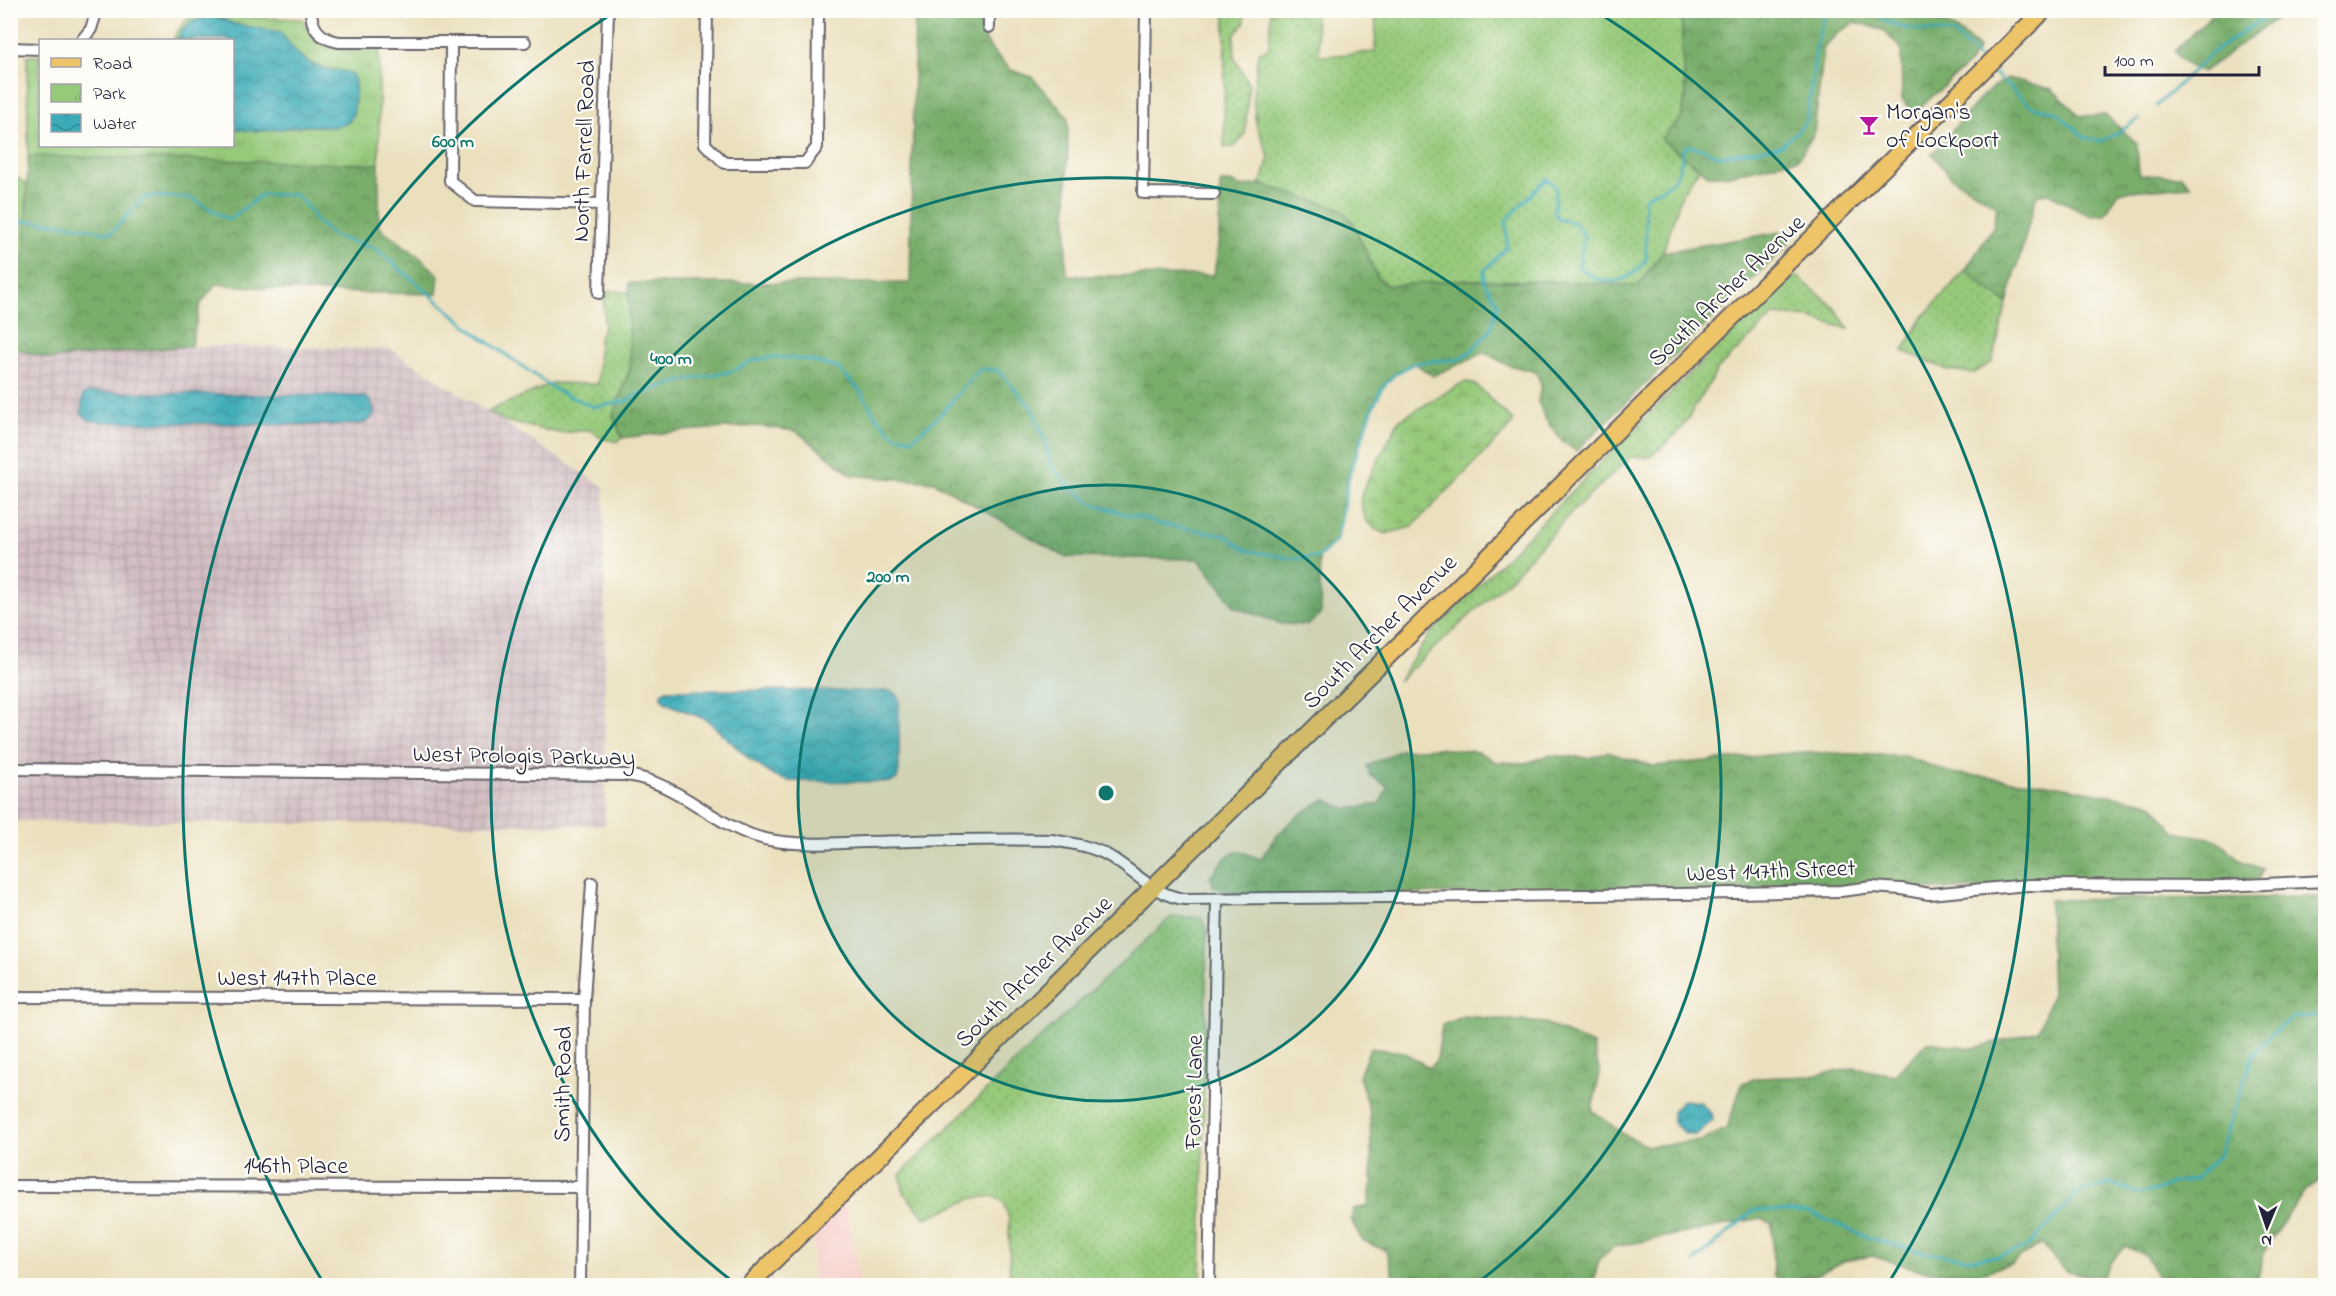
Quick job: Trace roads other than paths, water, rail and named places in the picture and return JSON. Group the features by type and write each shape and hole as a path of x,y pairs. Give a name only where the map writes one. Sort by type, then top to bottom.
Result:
{"main road":[{"name":"South Archer Avenue","path":"748,1286 2044,10"}],"street":[{"path":"83,39 91,29 97,10"},
{"path":"311,10 311,21 317,32 329,40 339,42 525,42"},
{"name":"North Farrell Road","path":"599,293 608,10"},
{"path":"707,10 705,144 725,162 805,163 817,147 818,10"},
{"path":"989,10 989,27"},
{"path":"1146,10 1143,193 1214,194"},
{"path":"451,43 450,181 475,201 602,204"},
{"path":"10,48 39,49"},
{"name":"West Prologis Parkway","path":"10,769 626,775 663,784 724,823 768,840 803,843 1052,840 1105,854 1177,898 1217,900"},
{"name":"West 147th Street","path":"1217,900 1841,891 1872,887 1929,894 1951,894 2028,885 2224,886 2325,881"},
{"name":"Smith Road","path":"580,1286 584,999 592,883"},
{"name":"Forest Lane","path":"1209,1286 1217,900"},
{"name":"West 147th Place","path":"10,997 584,999"},
{"name":"146th Place","path":"10,1186 581,1187"}],"water":[{"path":"218,17 235,24 281,32 295,50 311,64 350,73 355,80 355,89 354,112 350,121 333,127 306,126 261,131 234,128 234,39 178,39 182,31 196,20"},
{"path":"91,392 363,396 372,404 374,411 367,422 343,425 102,422 89,420 81,413 83,394"},
{"path":"666,690 891,691 897,694 899,700 899,772 897,779 891,782 788,781 774,776 749,759 707,720 666,703 662,699 662,693"},
{"path":"1683,1100 1700,1102 1712,1115 1713,1120 1696,1135 1686,1134 1673,1123 1672,1112"}],"waterway":[{"path":"10,221 65,224 111,233 143,198 152,196 191,198 229,220 261,195 295,194 311,211 316,221 335,237 375,248 477,334 557,391 594,407 627,401 637,394 686,380 733,371 751,361 773,357 807,360 838,368 860,391 875,415 889,430 896,436 912,439 940,415 981,369 997,370 1032,408 1046,444 1050,464 1069,486 1091,503 1149,519 1155,523 1225,535 1246,550 1295,559 1319,557 1337,540 1349,475 1381,389 1394,375 1414,363 1460,359 1490,331 1498,304 1484,281 1484,271 1507,247 1506,221 1548,179 1556,188 1554,214 1560,220 1574,222 1586,238 1583,241 1579,267 1588,274 1606,281 1623,279 1631,275 1646,260 1645,199 1667,186 1675,177 1680,167 1682,150 1687,146 1704,149 1718,156 1781,146 1804,125 1807,119 1817,41 1826,10"},
{"path":"1872,10 1886,21 1905,28 1954,34 1981,60"},
{"path":"2156,106 2212,53 2275,10"},
{"path":"1994,73 2027,103 2036,108 2055,111 2086,138 2101,141 2118,133 2138,119"},
{"path":"1694,1262 1754,1210 1808,1212 1869,1238 1926,1253 1973,1259 1998,1256 2023,1249 2077,1193 2111,1184 2140,1194 2164,1188 2171,1183 2196,1179 2219,1155 2252,1057 2270,1035 2294,1017 2326,1015"}],"place":[{"name":"Morgan's of Lockport","path":"1869,125"}]}
